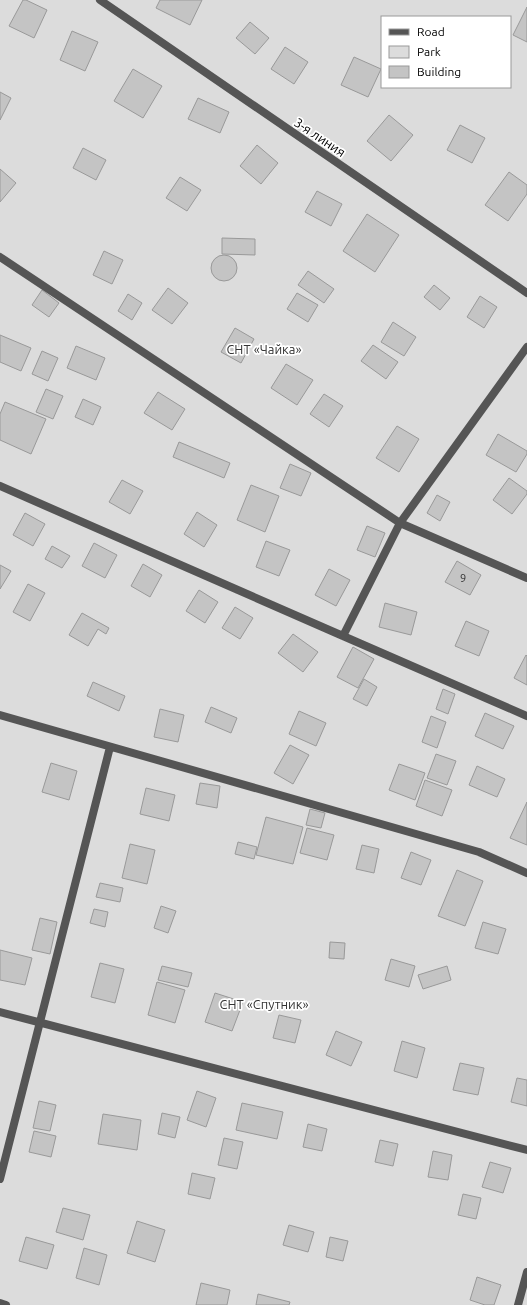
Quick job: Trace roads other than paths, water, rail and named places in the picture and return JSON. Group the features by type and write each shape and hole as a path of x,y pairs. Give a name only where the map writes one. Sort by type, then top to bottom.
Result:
{"street":[{"name":"3-я линия","path":"100,0 527,293"},
{"path":"0,257 400,523 527,578"},
{"path":"343,636 400,523 527,346"},
{"path":"0,486 527,716"},
{"path":"0,715 479,852 527,873"},
{"path":"0,1179 110,747"},
{"path":"0,1012 527,1150"},
{"path":"518,1305 527,1272"},
{"path":"0,1303 6,1305"}],"park label":[{"name":"СНТ «Чайка»","path":"264,349"},
{"name":"СНТ «Спутник»","path":"264,1004"}]}
